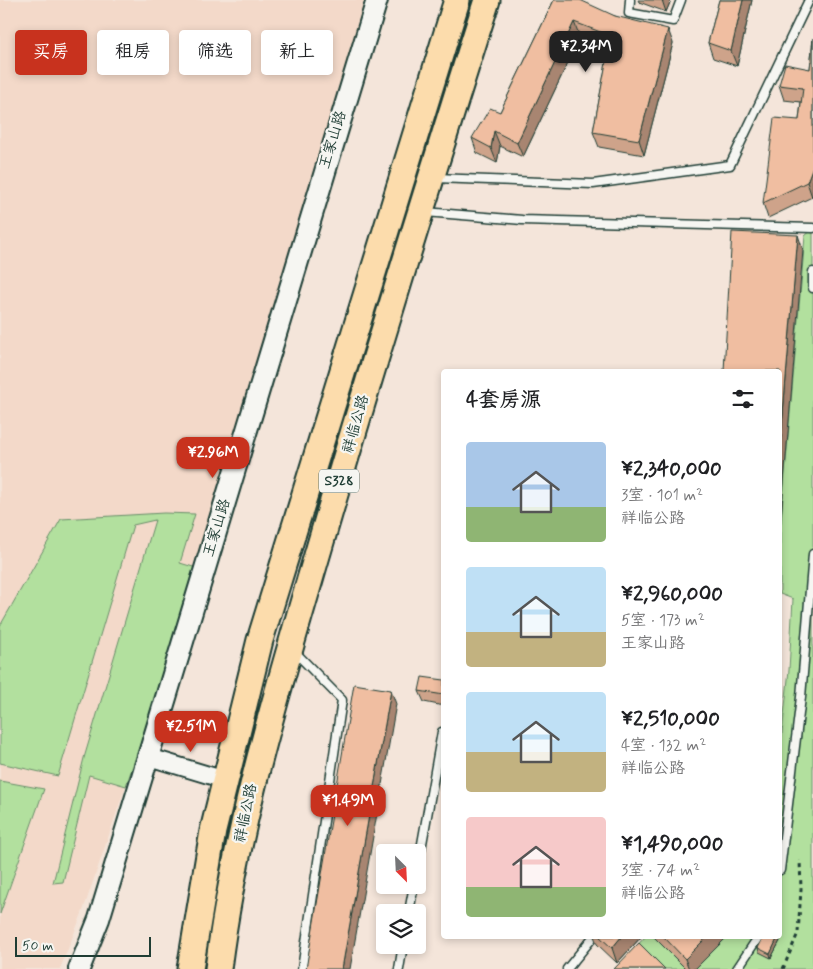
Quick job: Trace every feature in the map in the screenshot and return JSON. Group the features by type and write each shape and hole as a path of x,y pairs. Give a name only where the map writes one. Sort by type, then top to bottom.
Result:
{"main road":[{"name":"祥临公路","path":"190,969 202,891 225,780 260,640 457,0"},
{"name":"祥临公路","path":"218,969 229,896 253,778 384,327 486,0"}],"street":[{"name":"王家山路","path":"79,969 99,919 149,757 377,0"},
{"path":"149,757 225,780"}],"lane":[{"path":"630,0 629,13 672,21 681,0"},
{"path":"430,178 593,184 730,165 809,0"},
{"path":"420,211 522,220 813,228"},
{"path":"813,272 813,288"},
{"path":"782,854 801,697 813,554"},
{"path":"290,648 342,700 302,969"},
{"path":"422,844 441,738"},
{"path":"567,969 592,939"},
{"path":"737,969 757,939"},
{"path":"399,969 402,954"}],"path":[{"path":"783,969 798,933 801,890 800,860"}],"shaded area":[{"path":"0,0 375,0 225,495 83,911 60,969 0,969"}],"green space":[{"path":"813,229 813,969 615,969 643,939 782,939 782,734 789,670 793,599 782,595 782,508 805,236"},
{"path":"164,513 195,514 180,563 200,569 126,786 89,775 63,882 53,883 84,758 155,520 133,525 58,776 0,763 0,626 61,519"},
{"path":"0,781 44,789 0,914"}],"building":[{"path":"554,0 580,0 615,16 668,29 639,140 593,132 611,36 574,22 517,143 494,131 491,148 472,138 490,108 500,112"},
{"path":"719,0 743,0 731,51 708,43"},
{"path":"813,38 813,166 807,182 763,203 774,118 799,120 803,88 779,85 785,64 810,69"},
{"path":"732,232 798,235 782,425 782,369 724,369"},
{"path":"422,677 441,680 441,695 419,691"},
{"path":"354,684 391,690 342,969 306,969"},
{"path":"602,939 620,939 612,948"},
{"path":"666,939 705,939 685,959"},
{"path":"762,939 777,939 770,954 758,948"},
{"path":"639,943 665,969 614,969"}]}
